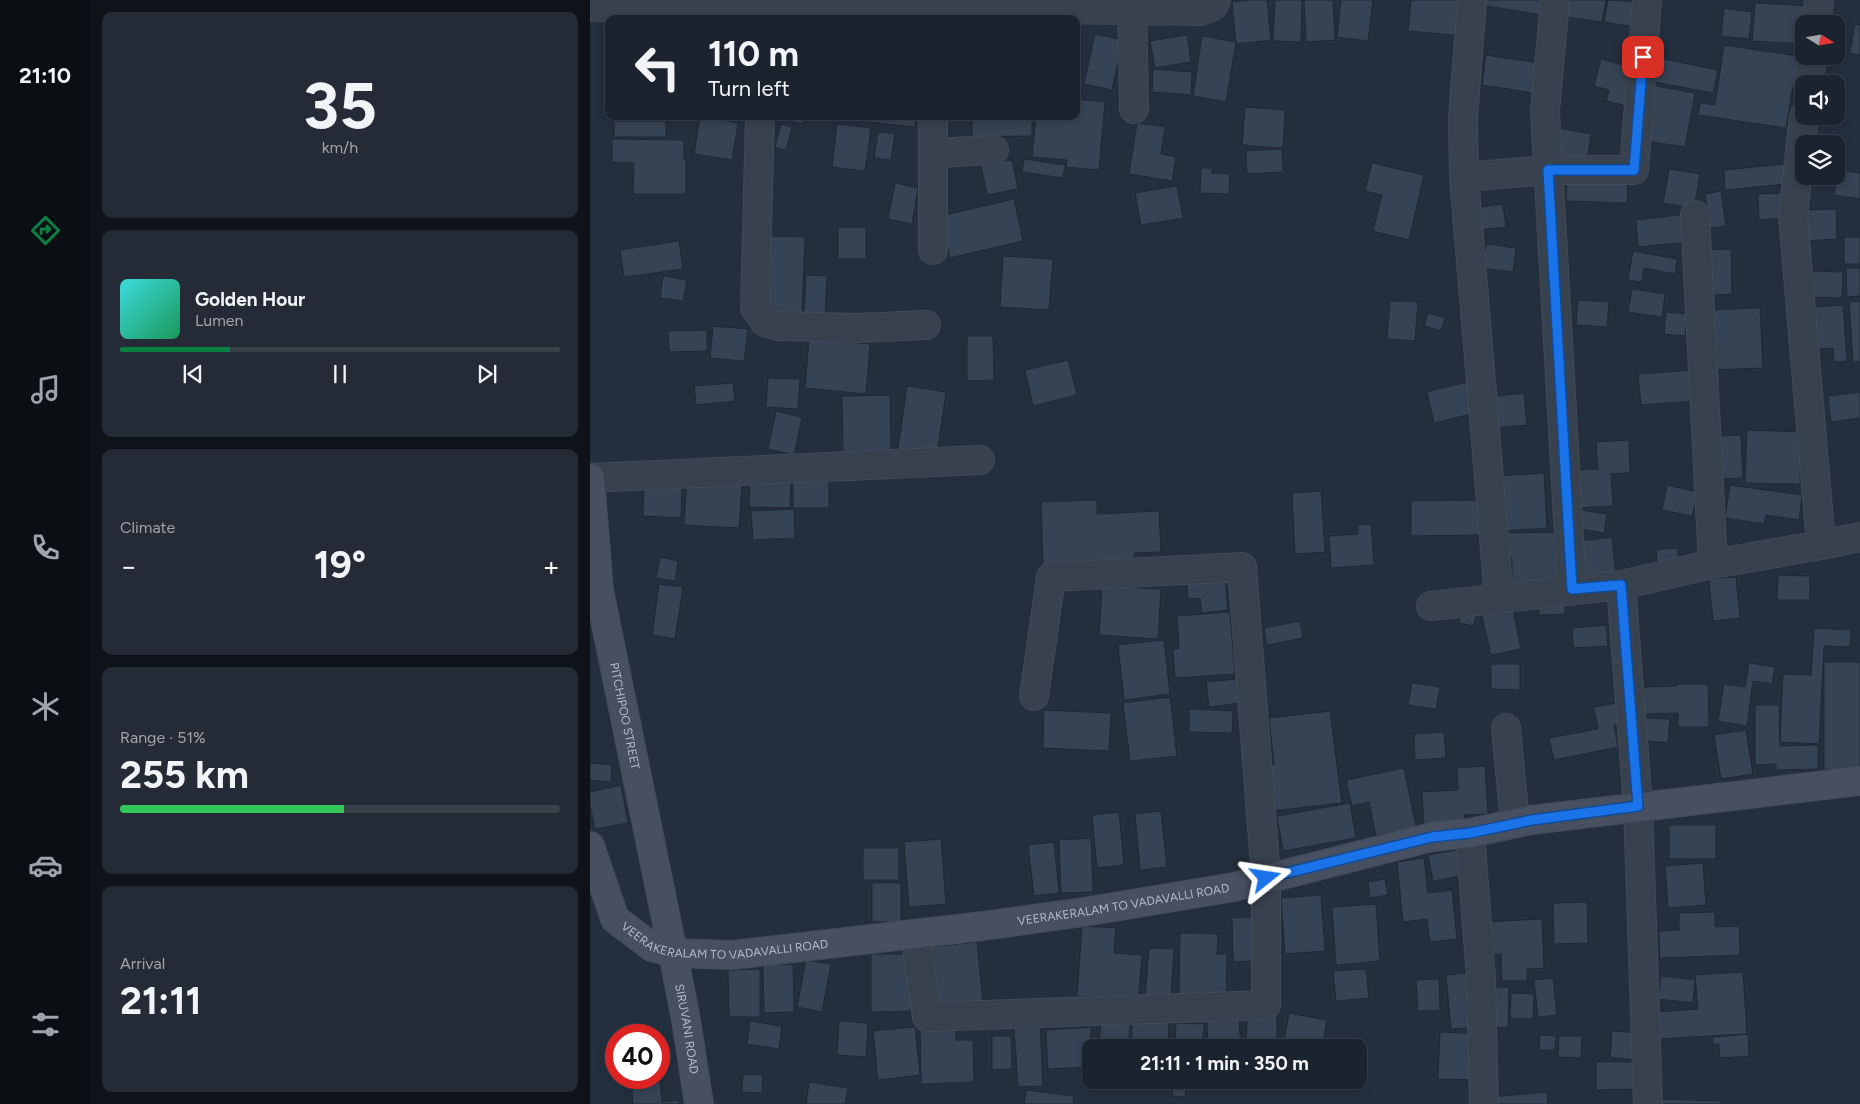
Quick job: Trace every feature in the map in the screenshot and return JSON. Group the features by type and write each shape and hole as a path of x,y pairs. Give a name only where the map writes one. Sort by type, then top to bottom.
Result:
{"street":[{"path":"590,7 934,8 1132,5 1200,11 1213,6 1216,0"},
{"path":"1472,0 1463,118 1464,177 1499,598"},
{"path":"1555,0 1545,111 1572,589"},
{"path":"1464,177 1548,170 1634,170 1647,0"},
{"path":"1817,15 1819,0"},
{"path":"1132,5 1134,109"},
{"path":"760,120 755,308 765,322 779,326 858,328 926,325"},
{"path":"933,250 934,120"},
{"path":"1803,125 1793,216 1821,545"},
{"path":"933,153 994,150"},
{"path":"1695,214 1713,564"},
{"path":"590,478 980,460"},
{"name":"PITCHIPOO STREET","path":"590,478 600,590 674,953"},
{"path":"1431,606 1621,585 1713,564 1860,537"},
{"path":"915,934 927,1017 1266,1006 1266,878 1242,567 1051,577 1034,696"},
{"path":"1621,585 1638,806 1648,1104"},
{"path":"1506,728 1515,823"},
{"name":"VEERAKERALAM TO VADAVALLI ROAD","path":"590,846 615,919 652,947 674,953 732,955 1084,912 1234,887 1432,837 1470,833 1515,823 1638,806 1860,781"},
{"path":"1470,833 1481,978 1484,1104"},
{"name":"SIRUVANI ROAD","path":"674,953 699,1104"}],"building":[{"path":"1267,0 1271,40 1236,44 1232,2"},
{"path":"1275,0 1302,0 1301,42 1273,41"},
{"path":"1304,0 1333,0 1335,40 1306,42"},
{"path":"1341,0 1373,0 1368,41 1337,37"},
{"path":"1411,0 1468,0 1465,36 1408,31"},
{"path":"1481,0 1550,0 1548,16 1480,5"},
{"path":"1569,0 1606,0 1602,22 1566,17"},
{"path":"1608,0 1638,2 1634,27 1604,22"},
{"path":"1755,3 1812,6 1808,15 1795,15 1795,43 1752,41"},
{"path":"1724,8 1752,12 1749,39 1721,36"},
{"path":"1855,24 1860,25 1860,55 1850,53"},
{"path":"1095,34 1123,40 1112,90 1084,84"},
{"path":"1187,35 1191,62 1155,68 1150,41"},
{"path":"1202,36 1236,42 1226,102 1193,96"},
{"path":"1724,45 1795,56 1796,65 1786,128 1698,115 1700,103 1715,105"},
{"path":"1486,55 1539,63 1534,93 1482,85"},
{"path":"1654,57 1718,70 1713,93 1649,81"},
{"path":"1601,59 1637,69 1627,106 1606,101 1609,90 1594,86"},
{"path":"1153,69 1192,72 1191,95 1152,92"},
{"path":"1650,85 1695,93 1685,147 1646,141"},
{"path":"1080,99 1105,102 1099,170 1066,167 1067,160 1032,157 1036,120 1080,120"},
{"path":"1245,107 1285,110 1283,148 1242,145"},
{"path":"699,120 722,120 738,123 732,160 694,154"},
{"path":"783,120 804,120 803,124"},
{"path":"850,120 916,120 915,127"},
{"path":"972,120 1032,120 1032,136 972,137"},
{"path":"614,121 666,121 666,137 614,137"},
{"path":"1137,123 1165,127 1161,154 1176,157 1172,181 1129,174"},
{"path":"781,124 792,127 786,150 775,148"},
{"path":"837,124 871,128 865,171 832,167"},
{"path":"1558,128 1591,134 1587,162 1553,156"},
{"path":"878,132 895,134 891,160 874,158"},
{"path":"612,139 684,140 686,194 633,194 634,163 612,162"},
{"path":"1282,149 1283,172 1247,174 1246,151"},
{"path":"1024,159 1065,165 1063,178 1022,172"},
{"path":"1012,160 1018,189 987,195 981,165"},
{"path":"1372,163 1424,175 1409,240 1373,231 1382,195 1365,191"},
{"path":"1785,164 1786,184 1725,190 1724,170"},
{"path":"1201,168 1212,168 1212,173 1230,174 1229,194 1200,193"},
{"path":"1669,169 1700,174 1694,208 1663,203"},
{"path":"1845,171 1860,173 1860,199 1834,195 1836,185 1845,185"},
{"path":"1567,174 1628,176 1627,203 1566,201"},
{"path":"895,183 918,188 912,224 888,219"},
{"path":"1177,186 1183,218 1141,225 1135,193"},
{"path":"1721,191 1726,226 1710,228 1705,194"},
{"path":"1784,193 1785,218 1759,220 1758,194"},
{"path":"1014,199 1023,241 950,258 940,216"},
{"path":"1503,204 1506,227 1477,230 1474,208"},
{"path":"1836,209 1837,239 1805,241 1803,210"},
{"path":"1686,214 1689,242 1638,247 1636,220"},
{"path":"838,227 866,227 866,259 838,259"},
{"path":"767,236 805,237 802,314 764,313"},
{"path":"1844,237 1860,237 1860,264 1844,264"},
{"path":"679,241 683,269 624,277 620,250"},
{"path":"1486,244 1516,248 1513,272 1483,268"},
{"path":"1731,249 1732,294 1705,296 1703,250"},
{"path":"1633,251 1677,259 1675,274 1644,268 1642,282 1628,280"},
{"path":"1003,256 1053,259 1049,310 1000,307"},
{"path":"1846,268 1860,268 1860,296 1847,297"},
{"path":"1809,271 1843,272 1842,298 1808,297"},
{"path":"806,275 827,276 825,316 804,315"},
{"path":"663,276 687,280 683,301 660,298"},
{"path":"1632,289 1665,294 1662,317 1628,312"},
{"path":"1578,300 1609,302 1607,327 1576,325"},
{"path":"1390,301 1418,302 1415,341 1387,339"},
{"path":"1860,301 1860,362 1853,362 1849,302"},
{"path":"1843,305 1847,361 1834,362 1833,348 1818,349 1815,307"},
{"path":"1760,308 1763,368 1711,370 1708,310"},
{"path":"1666,312 1688,314 1685,336 1664,334"},
{"path":"1428,313 1445,318 1441,331 1424,326"},
{"path":"713,326 748,329 744,361 710,358"},
{"path":"707,330 707,351 669,352 668,331"},
{"path":"967,336 993,336 994,380 967,381"},
{"path":"809,339 870,344 866,394 805,388"},
{"path":"1068,360 1077,395 1033,406 1025,370"},
{"path":"1693,370 1696,401 1641,405 1638,374"},
{"path":"768,378 800,379 798,409 766,407"},
{"path":"1471,381 1479,412 1434,423 1427,392"},
{"path":"733,383 735,401 696,405 694,386"},
{"path":"907,386 946,392 937,455 898,449"},
{"path":"1860,392 1860,418 1831,422 1828,396"},
{"path":"1524,393 1527,425 1493,428 1490,397"},
{"path":"890,395 891,453 843,455 842,396"},
{"path":"776,411 802,417 794,455 768,449"},
{"path":"1747,430 1801,432 1800,484 1745,483"},
{"path":"1741,435 1743,478 1718,479 1716,436"},
{"path":"1629,440 1630,473 1611,474 1613,506 1574,508 1572,470 1598,469 1596,442"},
{"path":"1544,473 1547,528 1501,531 1497,476"},
{"path":"793,476 829,476 829,508 793,508"},
{"path":"750,478 791,479 790,508 749,507"},
{"path":"687,480 742,484 739,528 684,525"},
{"path":"1667,485 1698,492 1692,516 1662,510"},
{"path":"1730,485 1802,495 1799,520 1766,515 1764,524 1725,518"},
{"path":"644,486 682,488 681,518 643,516"},
{"path":"1321,491 1325,552 1295,554 1292,493"},
{"path":"1097,500 1097,514 1159,511 1161,552 1134,553 1135,569 1043,569 1041,502"},
{"path":"1487,500 1487,535 1411,536 1411,501"},
{"path":"794,509 795,538 753,540 751,511"},
{"path":"1580,510 1607,514 1604,533 1577,528"},
{"path":"1371,524 1374,565 1331,568 1329,536 1358,534 1358,525"},
{"path":"1565,532 1565,582 1512,592 1512,558 1501,558 1501,533"},
{"path":"1612,537 1616,576 1583,580 1579,541"},
{"path":"1677,548 1679,567 1658,569 1656,550"},
{"path":"660,557 678,561 675,581 656,578"},
{"path":"1778,575 1810,576 1810,600 1777,600"},
{"path":"1736,577 1740,618 1713,621 1709,579"},
{"path":"1225,578 1228,610 1202,613 1200,598 1188,599 1187,582"},
{"path":"659,584 683,587 675,639 652,635"},
{"path":"1102,586 1161,589 1158,639 1099,635"},
{"path":"1565,596 1565,614 1539,615 1538,597"},
{"path":"1511,600 1521,649 1491,655 1480,607"},
{"path":"1462,605 1477,608 1474,626 1459,623"},
{"path":"1230,612 1235,674 1175,678 1173,649 1179,648 1177,616"},
{"path":"1300,621 1303,638 1267,645 1264,628"},
{"path":"1606,625 1608,646 1573,648 1572,628"},
{"path":"1814,628 1851,630 1850,647 1824,646 1819,744 1780,742 1783,674 1811,675"},
{"path":"1164,640 1170,694 1124,700 1118,645"},
{"path":"1824,662 1860,662 1860,770 1824,770"},
{"path":"1749,663 1775,667 1772,684 1753,681 1747,726 1718,721 1724,684 1745,687"},
{"path":"1491,664 1520,664 1520,690 1491,689"},
{"path":"1236,679 1239,703 1209,707 1206,682"},
{"path":"1412,683 1440,687 1436,709 1408,705"},
{"path":"1677,684 1708,684 1709,727 1678,727 1678,713 1644,714 1644,687 1677,686"},
{"path":"1170,697 1177,756 1130,761 1123,703"},
{"path":"1621,702 1625,723 1614,725 1618,747 1554,760 1549,738 1598,729 1594,707"},
{"path":"1755,705 1779,705 1780,746 1818,745 1818,769 1776,770 1776,764 1755,765"},
{"path":"1189,709 1233,711 1232,733 1189,732"},
{"path":"1044,710 1111,713 1109,751 1043,748"},
{"path":"1330,711 1342,803 1272,811 1266,765 1274,764 1269,718"},
{"path":"1640,718 1670,719 1668,743 1638,740"},
{"path":"1746,730 1753,774 1721,779 1714,735"},
{"path":"1444,732 1446,758 1415,760 1414,734"},
{"path":"590,763 612,765 611,782 590,780"},
{"path":"1485,766 1488,814 1464,815 1465,824 1424,826 1422,792 1458,790 1457,768"},
{"path":"1404,768 1416,827 1376,836 1369,802 1352,806 1346,780"},
{"path":"621,785 628,823 595,829 590,805 590,792"},
{"path":"1350,803 1356,838 1283,851 1277,816"},
{"path":"1161,811 1167,867 1140,870 1135,814"},
{"path":"1119,812 1124,865 1097,868 1092,815"},
{"path":"1669,825 1716,825 1716,859 1669,859"},
{"path":"1091,838 1093,892 1061,893 1059,840"},
{"path":"941,839 946,904 909,907 904,842"},
{"path":"1054,842 1059,893 1034,896 1028,845"},
{"path":"863,848 899,848 899,880 863,880"},
{"path":"1462,849 1467,875 1433,881 1428,855"},
{"path":"1424,858 1428,893 1452,890 1457,939 1430,942 1427,919 1403,922 1397,862"},
{"path":"1703,863 1706,905 1668,908 1665,866"},
{"path":"1385,879 1388,895 1370,898 1368,882"},
{"path":"872,883 901,883 901,922 872,922"},
{"path":"1321,895 1325,951 1285,954 1281,898"},
{"path":"1587,902 1588,943 1554,944 1553,903"},
{"path":"1376,904 1380,961 1336,965 1332,907"},
{"path":"1715,912 1715,927 1739,926 1740,955 1660,958 1659,931 1679,930 1679,913"},
{"path":"1257,917 1257,961 1233,962 1232,918"},
{"path":"1542,919 1544,968 1527,969 1527,981 1502,981 1501,954 1484,955 1483,922"},
{"path":"1082,926 1116,928 1114,953 1142,955 1138,1000 1077,996"},
{"path":"1180,933 1218,934 1217,954 1227,954 1226,998 1179,997"},
{"path":"977,942 983,1003 936,1008 930,947"},
{"path":"1149,948 1174,949 1171,997 1145,996"},
{"path":"871,954 911,954 911,1011 871,1012"},
{"path":"806,960 831,964 822,1012 797,1007"},
{"path":"793,964 794,1012 764,1013 763,965"},
{"path":"760,969 760,1017 729,1017 728,970"},
{"path":"1366,969 1369,998 1336,1001 1333,971"},
{"path":"1476,972 1481,1027 1451,1029 1446,975"},
{"path":"1743,972 1747,1034 1657,1039 1656,1012 1698,1009 1695,975"},
{"path":"1661,976 1695,980 1693,1003 1658,999"},
{"path":"1553,978 1557,1015 1538,1017 1534,980"},
{"path":"1439,979 1440,1010 1418,1011 1416,980"},
{"path":"1487,987 1509,987 1508,1028 1486,1027"},
{"path":"1511,993 1534,994 1533,1019 1510,1018"},
{"path":"1289,1013 1327,1020 1324,1039 1285,1039"},
{"path":"1247,1016 1277,1016 1277,1039 1246,1039"},
{"path":"1132,1019 1169,1019 1168,1039 1132,1039"},
{"path":"1239,1019 1240,1039 1208,1039 1207,1020"},
{"path":"1101,1020 1130,1023 1129,1039 1100,1039"},
{"path":"750,1021 782,1026 779,1049 747,1044"},
{"path":"839,1021 868,1023 866,1057 837,1055"},
{"path":"956,1023 956,1040 973,1040 974,1082 921,1084 920,1024"},
{"path":"1176,1023 1204,1024 1203,1039 1175,1039"},
{"path":"1040,1025 1043,1086 1018,1087 1014,1026"},
{"path":"915,1027 920,1075 878,1080 873,1031"},
{"path":"1091,1027 1091,1039 1082,1039 1082,1067 1048,1069 1046,1030"},
{"path":"1612,1031 1638,1033 1636,1060 1610,1057"},
{"path":"1440,1032 1482,1034 1480,1080 1438,1079"},
{"path":"1748,1034 1749,1056 1720,1058 1719,1044 1713,1044 1713,1037"},
{"path":"1540,1035 1556,1036 1555,1050 1539,1050"},
{"path":"992,1036 1011,1036 1012,1069 992,1070"},
{"path":"1559,1036 1582,1036 1581,1058 1558,1057"},
{"path":"1596,1062 1637,1062 1637,1089 1596,1090"},
{"path":"743,1074 763,1075 762,1093 742,1092"},
{"path":"809,1082 848,1088 845,1104 806,1104"},
{"path":"632,1089 661,1089 662,1102 678,1100 679,1104 633,1104"},
{"path":"1172,1089 1186,1089 1185,1097 1172,1096"},
{"path":"1026,1090 1074,1096 1073,1104 1024,1104"},
{"path":"1547,1092 1548,1104 1493,1104 1492,1097"},
{"path":"1660,1099 1721,1101 1721,1104 1659,1104"}],"route":[{"path":"1266,878 1432,837 1470,833 1532,820 1638,806 1621,585 1572,589 1548,170 1634,170 1643,57"}]}
